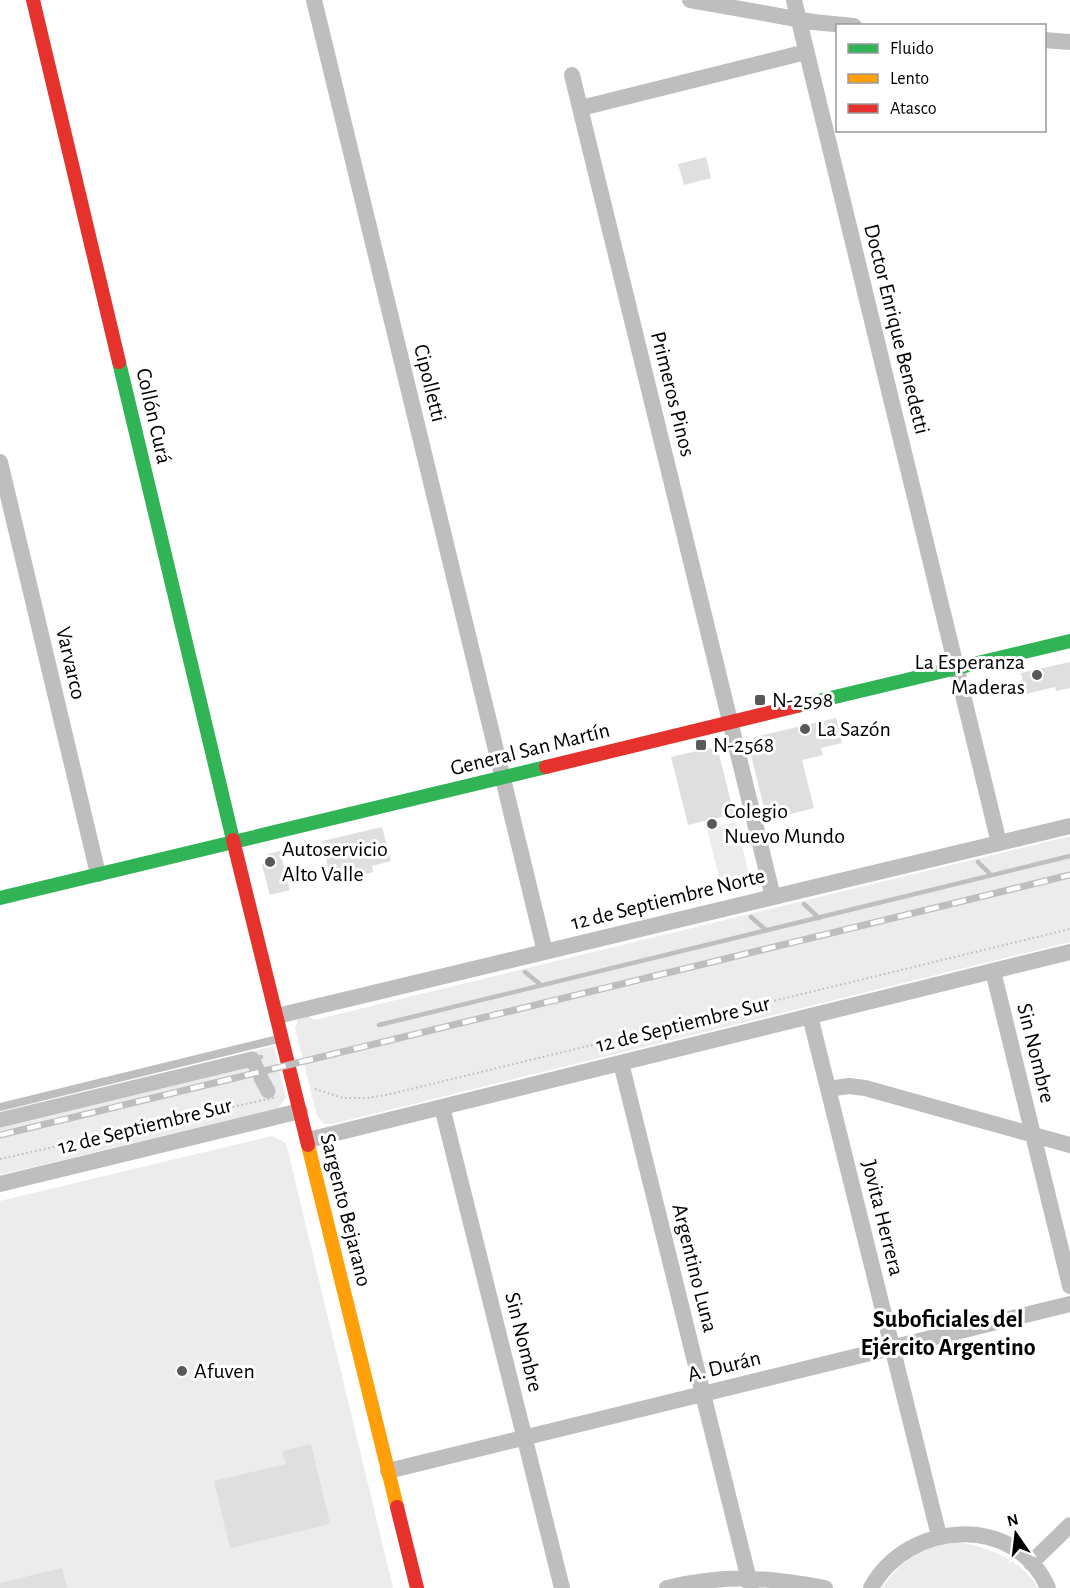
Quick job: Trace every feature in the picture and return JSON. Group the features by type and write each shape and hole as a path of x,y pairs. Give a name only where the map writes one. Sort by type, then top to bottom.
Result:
{"main road":[{"name":"Collón Curá","path":"33,0 234,842"},
{"name":"General San Martín","path":"0,898 1070,641"},
{"name":"Sargento Bejarano","path":"234,842 417,1588"}],"street":[{"name":"Cipolletti","path":"314,0 502,777"},
{"path":"690,0 836,24"},
{"name":"Doctor Enrique Benedetti","path":"794,0 956,668"},
{"path":"1046,40 1070,42"},
{"path":"580,108 806,52"},
{"name":"Primeros Pinos","path":"573,75 731,723"},
{"name":"Varvarco","path":"0,462 98,874"},
{"path":"956,668 999,843"},
{"path":"731,723 773,897"},
{"path":"502,777 545,952"},
{"name":"12 de Septiembre Norte","path":"277,1016 1070,825"},
{"name":"12 de Septiembre Sur","path":"308,1140 1070,952"},
{"name":"Sin Nombre","path":"993,971 1070,1286"},
{"name":"Jovita Herrera","path":"810,1016 939,1536"},
{"name":"Argentino Luna","path":"621,1063 750,1583"},
{"path":"828,1089 849,1086 865,1088 1070,1145"},
{"name":"Sin Nombre","path":"442,1107 562,1588"},
{"name":"12 de Septiembre Sur","path":"0,1184 300,1111"},
{"name":"A. Durán","path":"388,1471 1070,1304"},
{"path":"1031,1563 1070,1525"},
{"path":"871,1588 886,1568 905,1551 921,1542 957,1533 993,1539 1010,1547 1031,1563 1048,1588"},
{"path":"667,1588 722,1578 750,1583 788,1581 825,1588"}],"lane":[{"path":"0,1107 282,1038"}],"path":[{"path":"310,1089 351,1099 386,1095 1070,929"},
{"path":"0,1160 286,1095"}],"shaded area":[{"path":"736,822 749,874 720,881 707,829"},
{"path":"1070,836 1070,942 332,1124 324,1124 317,1116 295,1028 299,1017 307,1014 314,1020"},
{"path":"274,1046 286,1098 278,1108 0,1175 0,1112"},
{"path":"272,1136 286,1143 393,1588 0,1588 0,1201"},
{"path":"955,1541 1002,1556 1022,1569 1038,1588 882,1588 897,1569 913,1556"}],"building":[{"path":"706,157 711,178 684,185 678,164"},
{"path":"1070,662 1070,688 1056,691 1055,687 1026,694 1021,673"},
{"path":"836,718 842,743 821,748 823,755 802,760 814,808 767,820 749,747 755,737"},
{"path":"710,748 719,754 734,814 688,825 671,757"},
{"path":"382,827 391,861 372,866 373,872 353,878 351,870 330,876 322,841"},
{"path":"280,851 290,890 270,895 262,865 268,854"},
{"path":"311,1444 330,1524 230,1548 214,1481 286,1464 282,1451"},
{"path":"62,1568 67,1588 0,1588 0,1583"}],"waterway":[{"path":"379,1025 1070,856"},
{"path":"978,862 991,875"},
{"path":"804,904 819,918"},
{"path":"751,917 766,930"},
{"path":"525,972 541,985"},
{"path":"252,1059 261,1057"},
{"path":"0,1120 252,1059 257,1069"},
{"path":"261,1078 268,1091"}],"railway":[{"path":"0,1135 1070,875"}],"traffic: fast":[{"path":"119,362 233,840"},
{"path":"797,706 1070,641"},
{"path":"0,898 546,767"}],"traffic: slow":[{"path":"308,1145 397,1507"}],"traffic: jam":[{"path":"33,0 119,362"},
{"path":"546,767 797,706"},
{"path":"233,840 308,1145"},
{"path":"397,1507 417,1588"}],"place":[{"name":"La Esperanza Maderas","path":"1037,675"},
{"name":"N-2598","path":"760,700"},
{"name":"La Sazón","path":"805,729"},
{"name":"N-2568","path":"701,745"},
{"name":"Colegio Nuevo Mundo","path":"712,824"},
{"name":"Autoservicio Alto Valle","path":"270,862"},
{"name":"Afuven","path":"182,1371"}],"district":[{"name":"Suboficiales del Ejército Argentino","path":"948,1334"}]}
